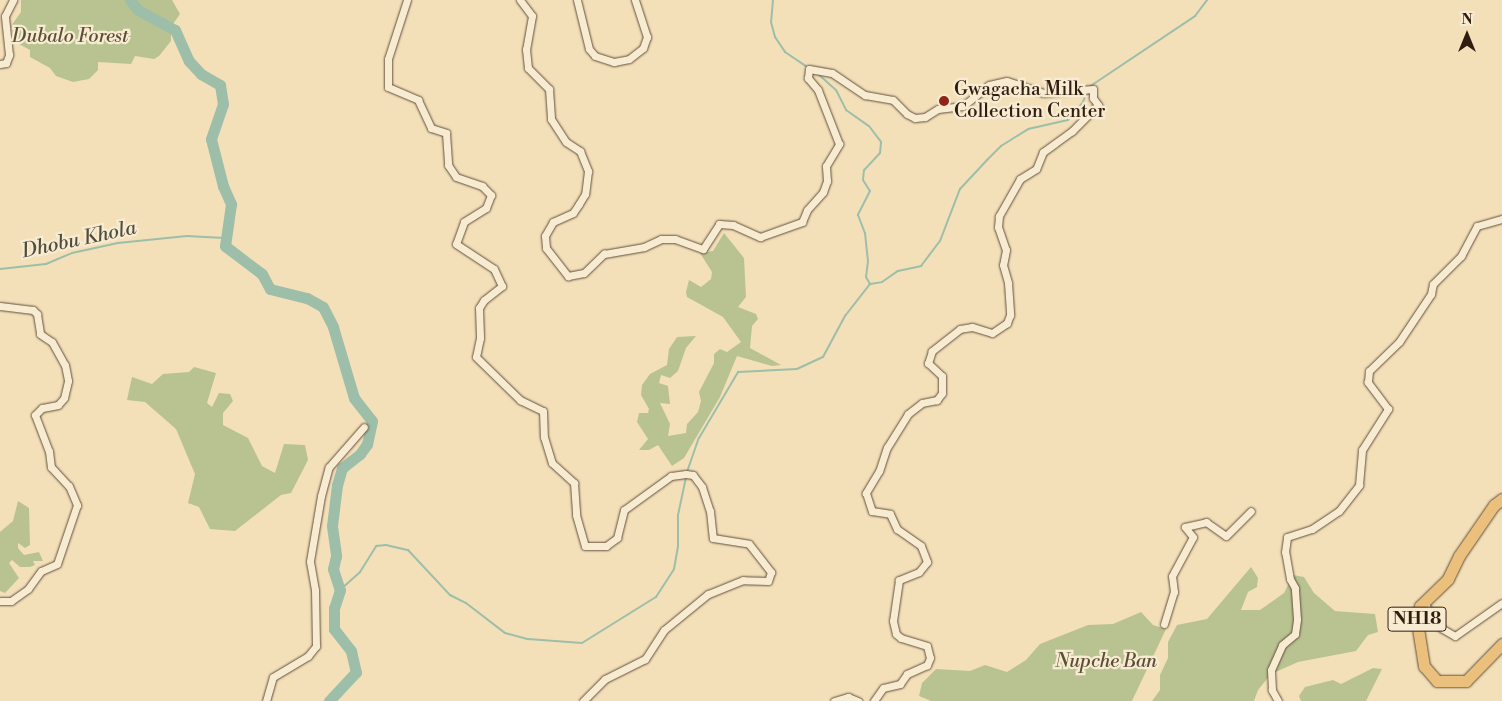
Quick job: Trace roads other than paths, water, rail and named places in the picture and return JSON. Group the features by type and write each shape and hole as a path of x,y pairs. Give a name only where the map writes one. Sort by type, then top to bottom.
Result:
{"main road":[{"name":"NH18","path":"1502,499 1494,505 1459,556 1448,579 1423,602 1417,612 1418,645 1424,666 1437,681 1466,681 1502,644"}],"street":[{"path":"0,64 6,63 9,55 5,16 13,0"},
{"path":"407,0 388,59 388,86 418,100 430,128 446,133 448,164 456,177 482,186 491,195 486,208 464,222 456,244 494,269 502,286 484,300 479,308 480,338 476,357 520,400 543,411 544,437 552,463 574,483 576,515 585,546 606,546 617,538 624,510 671,476 686,474 693,475 702,488 710,511 712,538 748,544 771,572 768,581 743,580 708,594 664,630 645,659 605,680 583,701"},
{"path":"520,0 532,16 532,28 526,49 528,68 549,89 551,120 566,142 580,151 588,171 585,194 580,204 573,213 554,222 545,236 546,248 568,276 584,274 604,254 644,247 661,239 675,239 702,249 720,224 733,225 760,237 802,222 807,210 823,192 828,181 826,166 839,144 818,90 808,78 810,69 832,73 865,95 894,100 907,114 915,118 925,118 938,109 963,106 989,86 1007,81 1042,93 1093,89 1092,98 1098,105 1072,131 1043,152 1036,169 1020,179 999,216 998,227 1006,250 1003,265 1008,284 1007,322 992,333 972,327 960,329 932,352 928,362 942,376 942,393 937,400 922,403 908,414 887,447 879,471 866,492 872,511 890,514 897,529 921,546 927,562 919,572 899,580 893,621 896,634 901,638 927,646 930,658 927,665 907,674 900,684 883,688 874,701"},
{"path":"577,0 589,49 595,56 614,62 629,59 643,48 647,37 635,0"},
{"path":"1278,701 1272,690 1271,670 1282,645 1295,634 1297,619 1295,588 1290,579 1285,552 1287,538 1312,529 1339,511 1360,485 1362,450 1388,409 1368,382 1373,364 1399,342 1431,294 1433,284 1461,256 1477,226 1502,219"},
{"path":"0,306 33,310 37,314 40,334 52,342 63,360 67,372 67,392 58,405 42,408 35,415 49,451 51,467 70,486 77,505 57,564 41,571 28,589 12,601 0,601"},
{"path":"266,701 273,677 308,656 316,646 315,590 310,561 321,496 329,467 364,427"},
{"path":"1164,624 1174,589 1172,576 1193,537 1186,527 1206,522 1226,536 1251,511"},
{"path":"1423,602 1441,628 1455,636 1502,603"},
{"path":"834,701 848,697 858,701"}],"waterway":[{"path":"130,0 138,10 175,30 189,61 201,74 220,85 223,104 211,139 223,186 231,204 225,246 262,274 270,289 307,298 323,307 333,327 354,398 372,421 367,444 360,454 342,468 337,485 332,526 336,556 333,569 340,590 334,608 334,629 351,651 356,672 329,701"},
{"path":"773,0 771,22 775,37 785,52 807,67"},
{"path":"1089,87 1195,16 1207,0"},
{"path":"817,73 836,90 846,110 869,126 881,142 880,153 864,170 863,180 870,191 858,215 865,233 868,261 866,277 870,284"},
{"path":"687,472 699,438 738,372 797,369 823,357 845,316 870,284 882,282 898,271 921,266 940,241 960,189 987,160 1001,146 1028,129 1068,120 1083,102 1087,91"},
{"name":"Dhobu Khola","path":"0,269 46,264 72,253 118,243 187,236 224,238"},
{"path":"340,590 360,572 376,546 386,545 408,550 450,595 466,603 505,633 528,639 582,643 656,597 674,569 678,546 678,515 686,477"}],"place":[{"name":"Gwagacha Milk Collection Center","path":"944,101"}],"park label":[{"name":"Dubalo Forest","path":"70,37"},
{"name":"Nupche Ban","path":"1106,662"}]}
